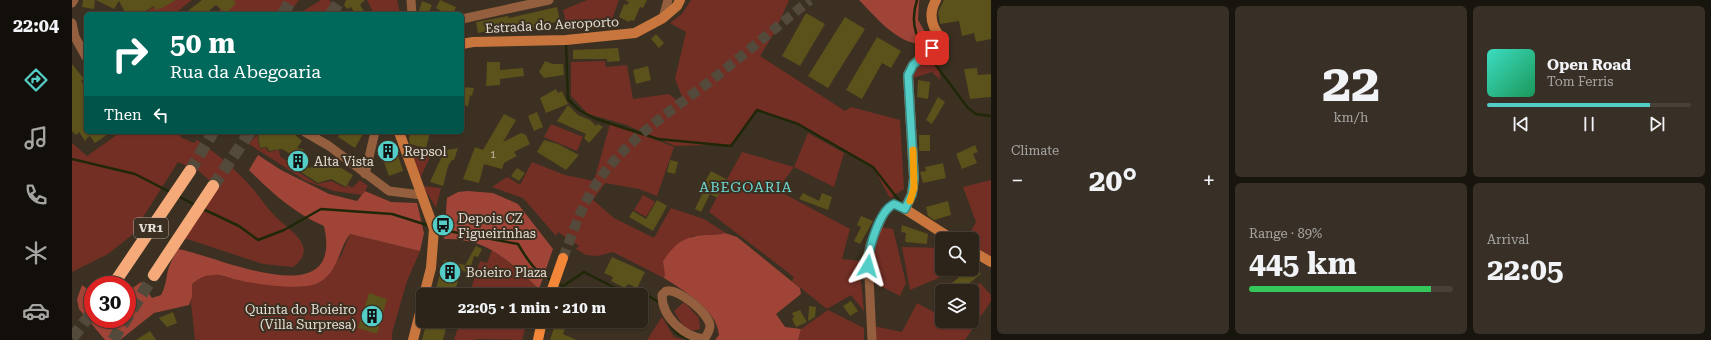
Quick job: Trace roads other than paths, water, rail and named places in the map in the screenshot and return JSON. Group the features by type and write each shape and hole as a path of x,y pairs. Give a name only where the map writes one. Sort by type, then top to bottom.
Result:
{"highway":[{"name":"VR1","path":"119,276 190,171"},
{"name":"VR1","path":"154,275 213,186"}],"main road":[{"name":"Estrada do Aeroporto","path":"464,44 473,42 566,40 635,34 662,18 677,6 680,0"},
{"path":"936,0 932,8 931,20 936,33 942,39 918,60 908,75 914,178 912,194 905,209 941,232"},
{"path":"400,134 434,229 431,268 426,288"},
{"path":"979,255 991,262"},
{"path":"552,288 563,258"},
{"path":"413,340 416,328"},
{"path":"538,340 541,328"}],"street":[{"path":"411,0 412,12"},
{"path":"464,19 549,0"},
{"path":"662,18 668,0"},
{"path":"72,23 76,37 84,53"},
{"path":"308,134 329,146 389,191 422,195"},
{"path":"365,174 375,134"},
{"path":"872,340 868,266 870,245 885,211 894,204 905,209"},
{"path":"666,291 677,291 708,319 710,327 704,340 686,334 672,320 662,299 662,294 666,291"}],"waterway":[{"path":"917,0 914,11 914,22 916,33 921,44"},
{"path":"566,43 568,99 579,110 596,119 658,139 731,146 757,110 798,124 873,167 901,203"},
{"path":"929,56 968,108 976,114 991,116"},
{"path":"72,159 135,174 172,193"},
{"path":"178,196 195,205"},
{"path":"203,209 239,226 258,240 284,230 321,209 392,214 430,226"},
{"path":"437,229 518,244 532,266 541,274 553,281"},
{"path":"557,283 563,286 584,272 619,290 647,295 660,303"},
{"path":"668,322 678,334 691,340"}],"tunnel":[{"path":"284,12 291,0"},
{"path":"332,12 340,0"},
{"path":"563,258 578,219 589,196 601,177 630,144 810,0"},
{"path":"190,171 212,134"},
{"path":"213,186 249,134"},
{"path":"113,340 154,275"},
{"path":"72,338 84,323"}],"place":[{"name":"Repsol","path":"388,151"},
{"name":"Alta Vista","path":"298,161"},
{"name":"Depois CZ Figueirinhas","path":"443,225"},
{"name":"Boieiro Plaza","path":"450,272"},
{"name":"Quinta do Boieiro (Villa Surpresa)","path":"372,316"}],"district":[{"name":"ABEGOARIA","path":"746,187"}]}
